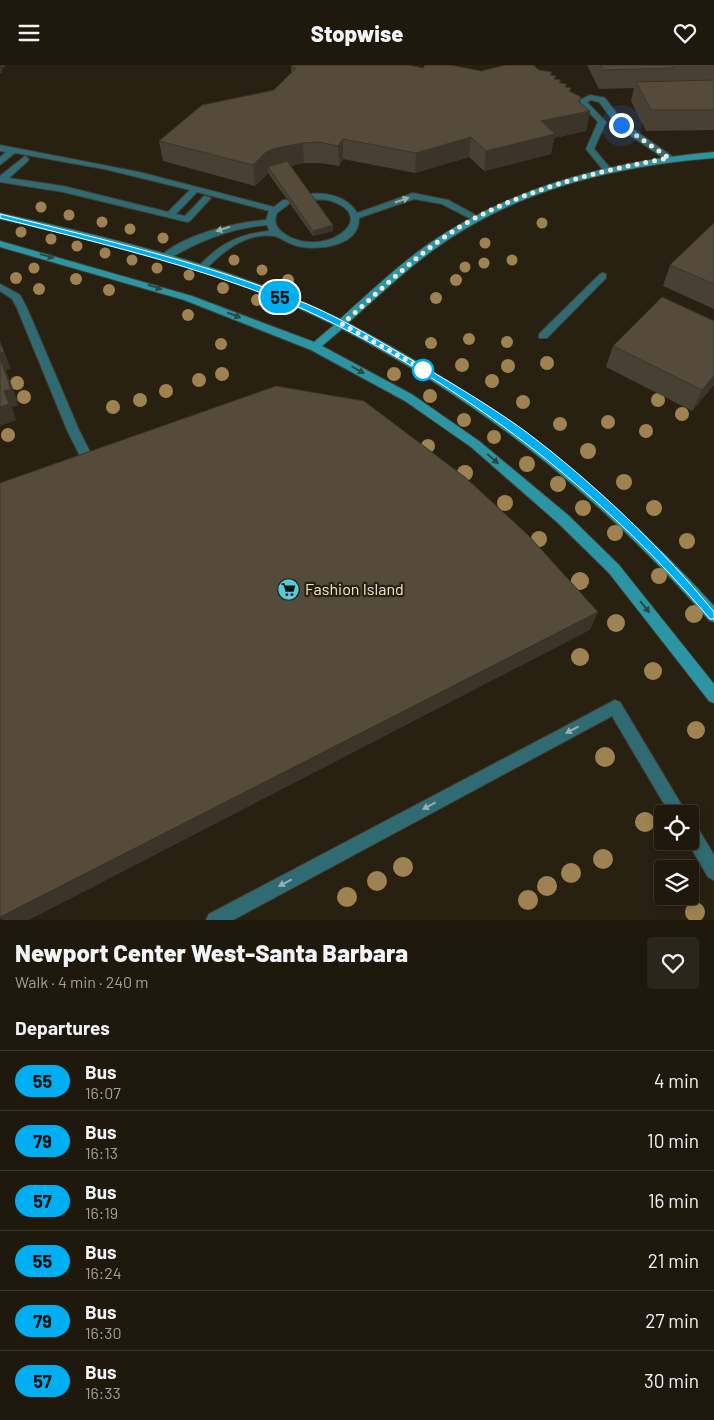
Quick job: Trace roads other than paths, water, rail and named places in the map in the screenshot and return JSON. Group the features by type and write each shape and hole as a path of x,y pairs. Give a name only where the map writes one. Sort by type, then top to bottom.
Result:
{"main road":[{"path":"315,347 429,249 476,218 562,183 607,169 669,158 714,155"},
{"path":"0,216 164,257 304,306 342,324 454,388 521,433 606,503 687,585 714,616"},
{"path":"0,244 188,297 315,347 409,398 475,444 563,519 614,569 714,696"}],"lane":[{"path":"607,169 590,149 602,122 582,101 590,97 602,100 621,125 669,158"},
{"path":"0,148 108,167 196,188 275,210"},
{"path":"0,162 14,150"},
{"path":"1,179 25,159"},
{"path":"1,179 63,189 187,219 207,198"},
{"path":"170,215 196,188"},
{"path":"286,203 275,210 271,222 275,233 285,240 298,244 327,244 350,233 356,225 356,216 352,209 339,201 321,196 307,197"},
{"path":"356,216 413,196 446,202 476,218"},
{"path":"164,257 203,235 238,224 271,222"},
{"path":"201,269 221,247 250,235 275,233"},
{"path":"542,335 603,276"},
{"path":"0,287 16,297 22,308 73,430 95,472"},
{"path":"215,920 615,707 675,805"},
{"path":"699,846 714,871"}],"place":[{"name":"Fashion Island","path":"289,589"}]}
